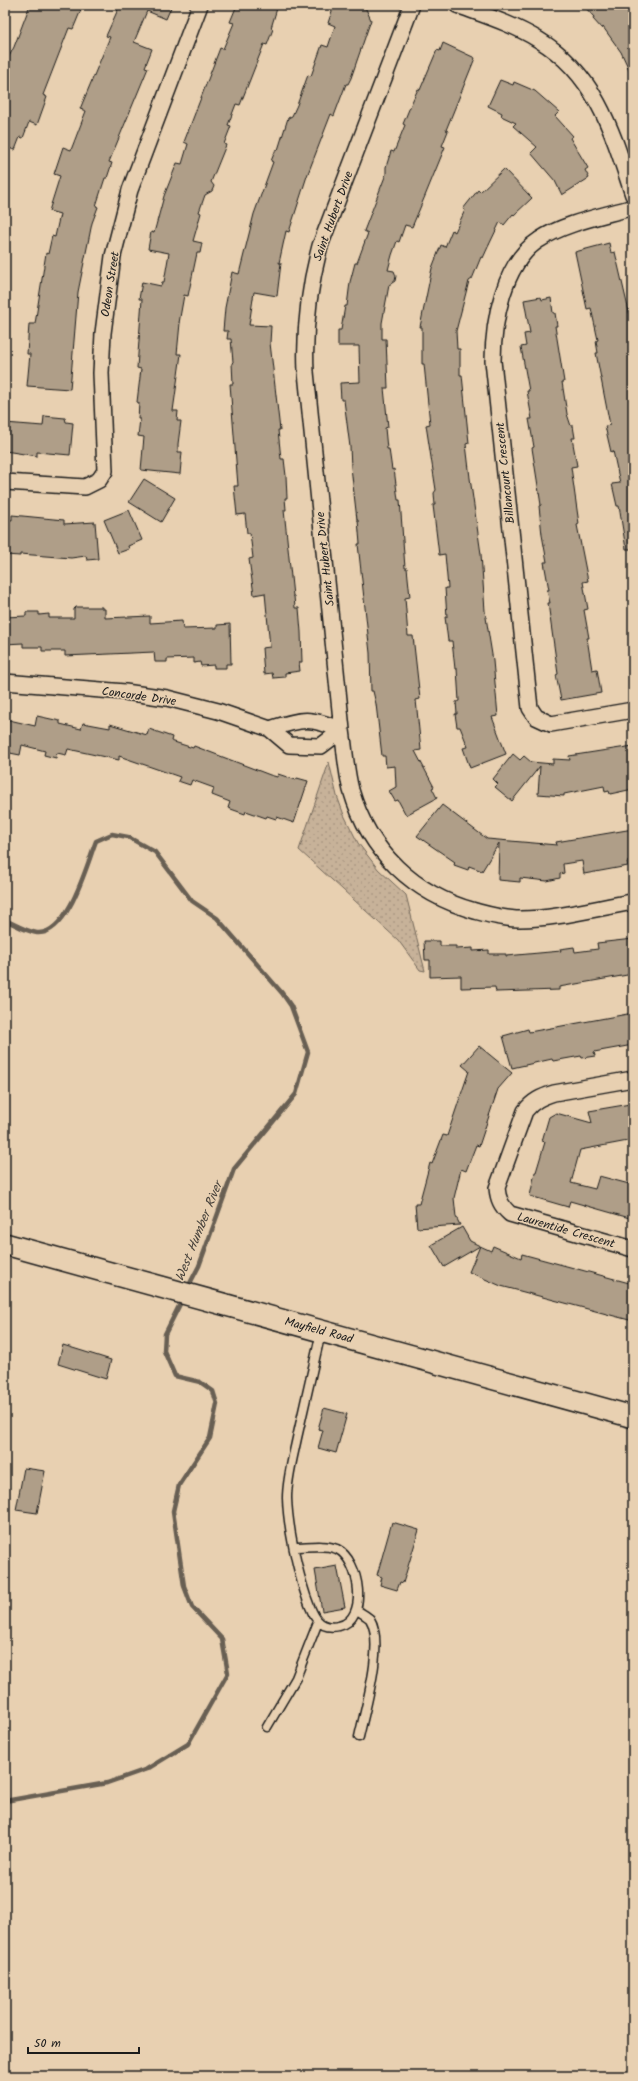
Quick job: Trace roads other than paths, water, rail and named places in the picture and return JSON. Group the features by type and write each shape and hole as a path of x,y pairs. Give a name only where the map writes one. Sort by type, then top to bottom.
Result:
{"main road":[{"name":"Mayfield Road","path":"5,1244 633,1417"}],"street":[{"name":"Odeon Street","path":"5,482 85,487 99,480 105,471 101,373 103,333 113,256 130,190 200,5"},
{"name":"Saint Hubert Drive","path":"412,5 320,246 314,267 306,317 306,372 347,771 352,791 370,833 388,858 406,876 433,895 458,906 493,916 517,919 547,917 633,902"},
{"path":"457,5 514,27 539,40 573,68 587,84 602,107 616,143 633,195"},
{"name":"Billancourt Crescent","path":"633,207 555,231 537,241 526,252 509,279 500,306 493,340 493,361 530,708 536,717 551,724 633,710"},
{"name":"Concorde Drive","path":"5,682 110,691 167,698 218,711 270,729 289,745 322,746 342,730"},
{"path":"270,729 296,721 318,721 342,730"},
{"name":"Laurentide Crescent","path":"633,1079 554,1093 532,1102 525,1111 497,1188 498,1197 503,1207 510,1214 633,1249"}],"lane":[{"path":"295,1547 325,1547 336,1549 346,1556 353,1565 357,1582 357,1610 350,1622 340,1626 327,1627 318,1622 302,1582 295,1547 287,1497 292,1463 322,1331"},
{"path":"357,1610 369,1618 375,1633 375,1659 359,1737"},
{"path":"267,1727 296,1678 318,1622"}],"waterway":[{"name":"West Humber River","path":"5,920 25,930 37,933 48,931 58,923 75,897 96,841 112,834 128,837 155,852 192,901 217,918 282,993 291,1006 308,1052 296,1094 234,1169 199,1266 187,1289"},
{"name":"West Humber River","path":"5,1801 107,1783 147,1769 188,1744 228,1673 222,1639 192,1607 184,1586 173,1511 179,1485 210,1438 217,1404 213,1391 200,1382 175,1376 164,1351 165,1334 183,1298"}]}
